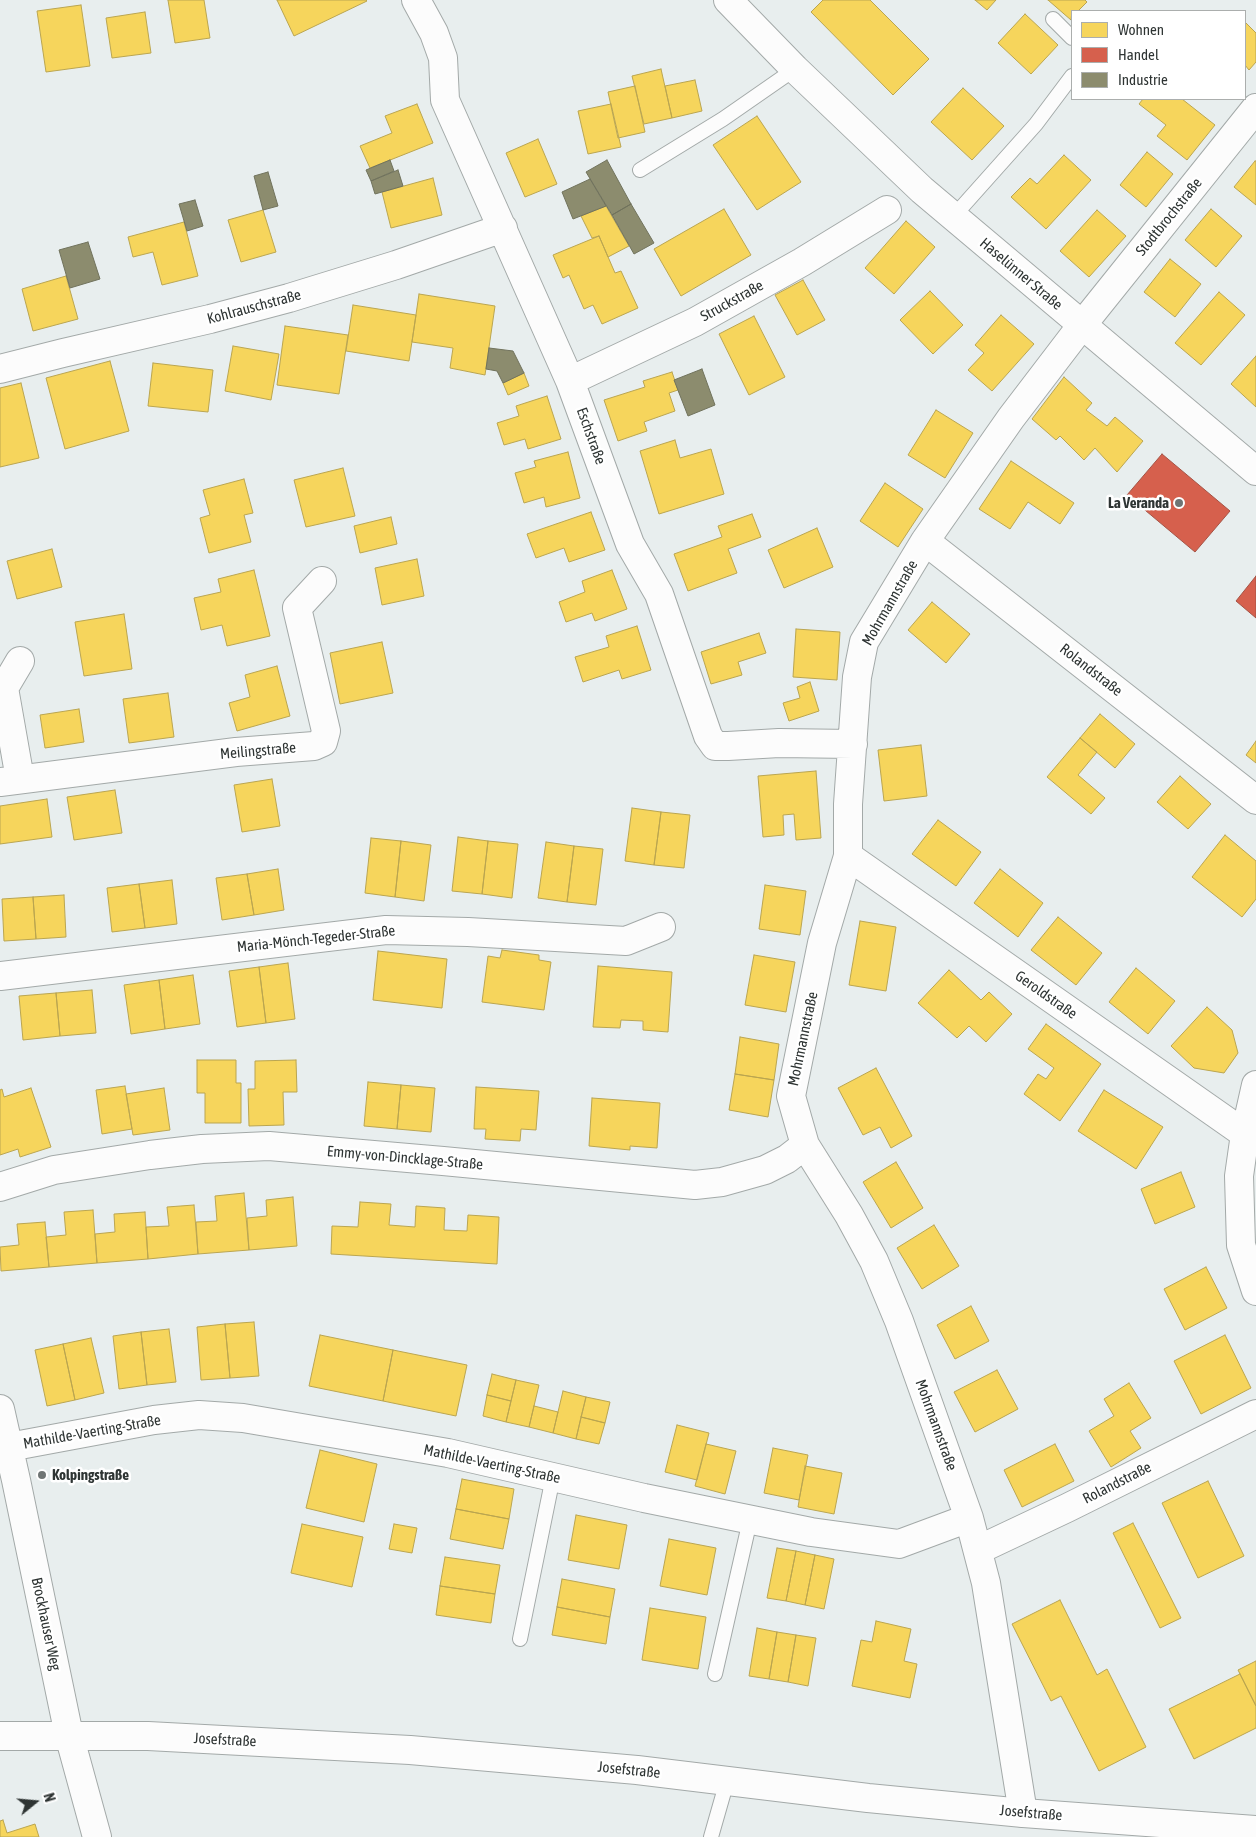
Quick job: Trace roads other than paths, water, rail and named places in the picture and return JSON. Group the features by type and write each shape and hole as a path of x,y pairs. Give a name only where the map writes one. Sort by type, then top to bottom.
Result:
{"street":[{"name":"Eschstraße","path":"416,0 434,32 443,58 445,100 570,381 630,544 659,594 708,736 715,746 779,743 853,744"},
{"name":"Haselünner Straße","path":"728,0 860,133 953,217 1256,471"},
{"name":"Stodtbrochstraße","path":"1082,325 1256,108"},
{"name":"Struckstraße","path":"570,381 695,322 802,262 887,210"},
{"name":"Kohlrauschstraße","path":"0,369 63,352 210,319 288,298 396,265 503,228"},
{"name":"Mohrmannstraße","path":"1023,1813 986,1584 969,1518 899,1321 874,1261 849,1215 805,1146 791,1096 822,942 848,856 848,804 858,677 864,642 925,541 1011,418 1082,325"},
{"name":"Rolandstraße","path":"925,541 1256,800"},
{"name":"Meilingstraße","path":"20,661 4,688 10,780 236,752 314,746 323,742 326,731 298,608 322,581"},
{"name":"Geroldstraße","path":"848,856 1245,1134"},
{"name":"Maria-Mönch-Tegeder-Straße","path":"0,976 386,930 468,932 626,941 661,927"},
{"path":"1256,1084 1238,1176 1241,1245 1256,1291"},
{"name":"Emmy-von-Dincklage-Straße","path":"0,1187 54,1170 150,1155 202,1149 269,1146 695,1185 722,1182 764,1170 787,1159 805,1146"},
{"name":"Brockhauser Weg","path":"0,1409 69,1735 97,1837"},
{"name":"Rolandstraße","path":"978,1550 1256,1414"},
{"name":"Mathilde-Vaerting-Straße","path":"9,1448 154,1420 199,1415 243,1418 448,1453 811,1532 899,1544 969,1518"},
{"name":"Josefstraße","path":"0,1736 148,1736 410,1750 637,1770 868,1798 1023,1813 1256,1830"}],"lane":[{"path":"1053,19 1071,37"},
{"path":"640,170 723,118 795,69"},
{"path":"953,217 1036,124 1071,77"},
{"path":"520,1639 552,1477"},
{"path":"715,1674 750,1520"},
{"path":"711,1837 727,1781"}],"place":[{"name":"La Veranda","path":"1179,503"},
{"name":"Kolpingstraße","path":"42,1475"}]}
